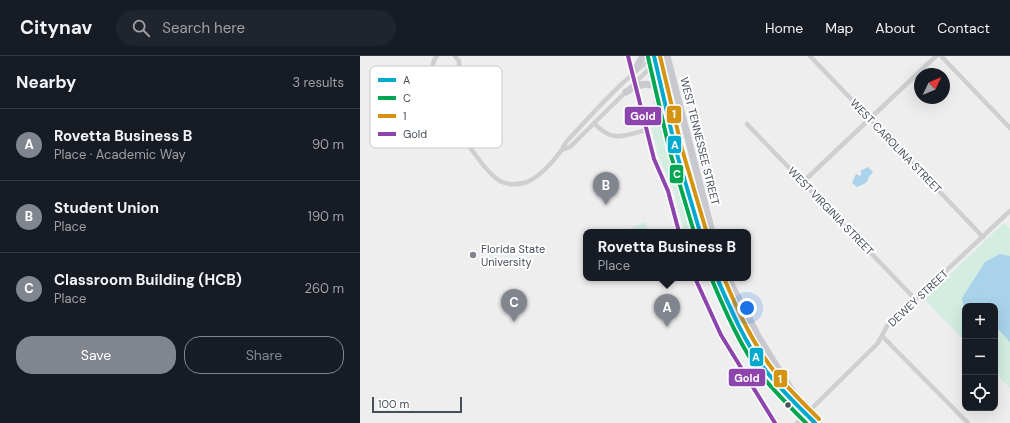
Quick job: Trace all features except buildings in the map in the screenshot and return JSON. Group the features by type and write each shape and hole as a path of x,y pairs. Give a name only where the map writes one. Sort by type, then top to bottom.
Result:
{"main road":[{"path":"634,73 643,56"},
{"name":"WEST TENNESSEE STREET","path":"667,56 711,229"},
{"path":"656,57 676,151 699,229"},
{"path":"626,92 640,85 649,83 658,88 664,96"},
{"path":"718,281 740,327 763,366 776,384 815,423"},
{"path":"730,281 759,338 806,414"}],"street":[{"path":"433,66 433,61 437,56"},
{"path":"455,56 459,66"},
{"path":"628,56 630,65"},
{"name":"WEST CAROLINA STREET","path":"810,56 983,237"},
{"path":"803,182 936,56"},
{"path":"941,56 1010,128"},
{"path":"471,148 491,173 503,182 517,184 529,181 562,150 566,142 634,73 656,57"},
{"path":"562,150 570,148 626,92 656,57"},
{"path":"638,96 657,169 668,191 677,229"},
{"path":"594,123 604,133 612,137 646,130"},
{"name":"WEST VIRGINIA STREET","path":"747,124 915,299"},
{"name":"DEWEY STREET","path":"797,423 878,343 887,326 1010,211"},
{"path":"695,281 723,339 776,423"},
{"path":"882,336 968,423"}],"green space":[{"path":"655,92 690,227 686,229 684,229 673,188 659,158 651,126 647,121 651,119"},
{"path":"644,222 648,229 629,229"},
{"path":"1004,223 1010,229 1010,388 998,376 998,303 962,303 962,338 924,299"}],"water":[{"path":"868,167 873,172 864,184 857,187 852,183 856,174 860,176 862,173 860,171"},
{"path":"1000,254 1010,256 1010,342 998,330 998,303 963,303 962,298 985,262"}],"tunnel":[{"path":"630,65 638,95"}],"transit line":[{"name":"Gold","path":"628,56 654,159 668,191 678,229"},
{"name":"A","path":"654,56 676,151 699,229"},
{"name":"1","path":"660,56 682,149 706,229"},
{"name":"C","path":"648,57 670,152 693,229"},
{"name":"Gold","path":"696,281 721,335 775,423"},
{"name":"C","path":"712,281 734,330 754,365 762,376 806,423"},
{"name":"A","path":"718,281 739,326 758,360 778,385 815,423"},
{"name":"1","path":"725,281 745,324 764,357 782,381 819,419"}],"place":[{"name":"Student Union","path":"606,205"},
{"name":"Florida State University","path":"473,255"},
{"name":"Classroom Building (HCB)","path":"514,322"},
{"name":"Rovetta Business B","path":"667,327"}]}
